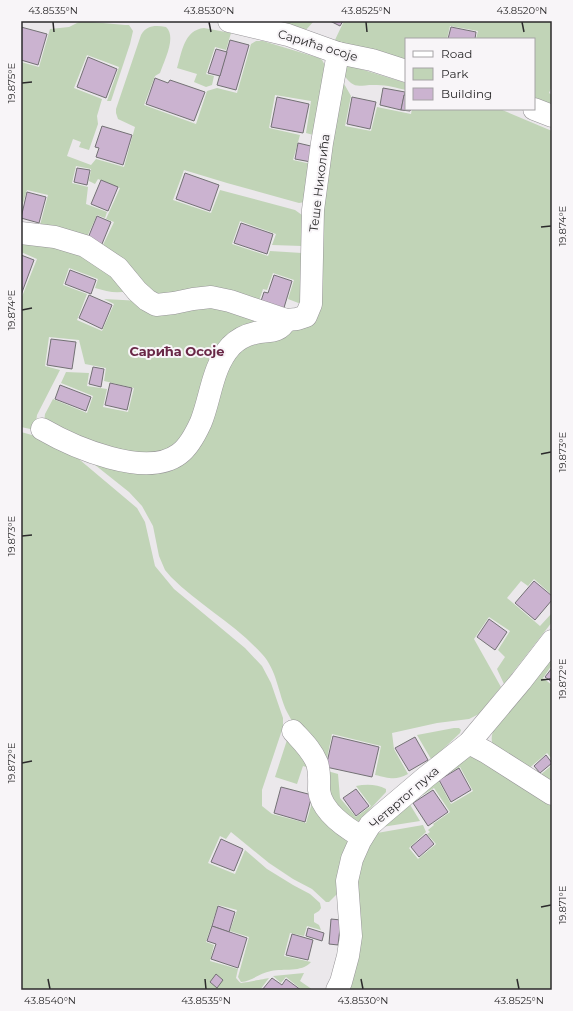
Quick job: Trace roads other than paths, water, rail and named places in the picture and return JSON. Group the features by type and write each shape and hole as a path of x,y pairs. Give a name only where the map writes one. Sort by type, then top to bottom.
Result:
{"street":[{"name":"Сарића осоје","path":"229,21 288,35 338,53 372,60 405,71"},
{"name":"Теше Николића","path":"21,233 55,237 85,246 118,268 137,291 147,300 156,305 211,297 230,301 286,320 306,316 311,304 313,210 322,143 338,53"},
{"path":"535,109 552,116"},
{"name":"Теше Николића","path":"42,428 98,454 119,460 157,463 172,458 185,448 196,432 206,408 214,377 231,346 244,337 254,333 275,330 284,324 286,320"},
{"name":"Четвртог пука","path":"337,990 341,982 348,956 351,936 347,881 352,859 362,837 370,825 380,816 469,743 521,681 552,641"},
{"path":"293,731 308,748 317,763 319,771 319,792 327,808 331,814 353,832 362,837"},
{"path":"469,743 486,752 552,794"}],"district":[{"name":"Сарића Осоје","path":"177,351"}]}
